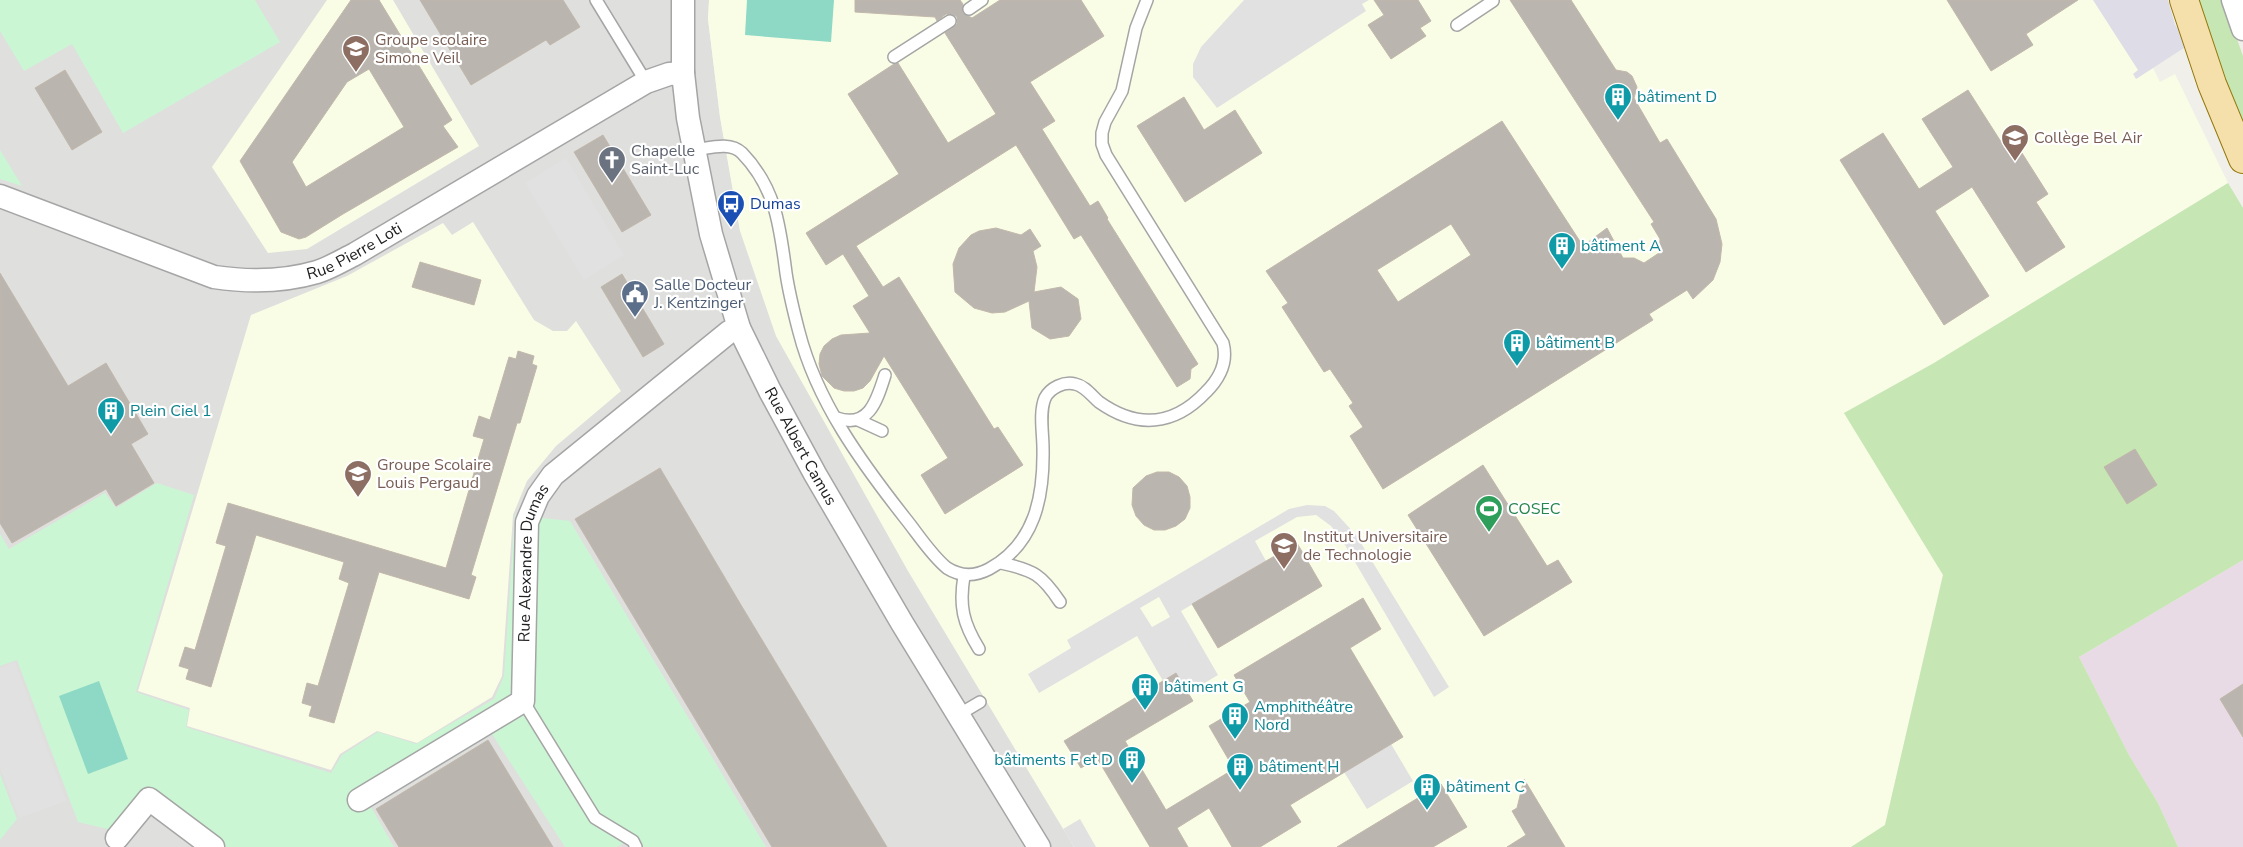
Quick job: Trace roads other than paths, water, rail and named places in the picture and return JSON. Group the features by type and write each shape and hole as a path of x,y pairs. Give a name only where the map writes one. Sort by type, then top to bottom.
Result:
{"main road":[{"path":"2186,6 2212,84 2243,158"}],"street":[{"name":"Rue Albert Camus","path":"683,0 683,73 694,150 711,234 739,328 770,391 815,474 902,623 1039,847"},
{"path":"2233,0 2243,29"},
{"name":"Rue Pierre Loti","path":"0,196 214,277 243,281 283,279 317,272 355,254 646,82 669,74 683,73"},
{"name":"Rue Alexandre Dumas","path":"523,700 527,522 538,496 553,475 729,332 739,328"},
{"path":"359,800 523,700"},
{"path":"117,838 150,799 213,847"}],"lane":[{"path":"596,0 646,82"},
{"path":"969,8 982,0"},
{"path":"694,150 729,146 740,151 757,172 772,198 779,221 786,274 806,357 820,389 858,458 923,542 947,568 964,576 983,572 1001,563 1018,547 1032,526 1040,496 1043,452 1042,416 1045,398 1052,390 1060,385 1074,384 1120,414 1137,420 1170,418 1183,413 1205,394 1220,374 1224,362 1225,351 1223,343 1106,155 1102,144 1105,122 1122,90 1136,28 1147,0"},
{"path":"1457,25 1493,1"},
{"path":"894,57 950,21"},
{"path":"836,418 848,422 858,420 874,405 885,375"},
{"path":"858,420 882,431"},
{"path":"1001,563 1016,566 1044,579 1060,602"},
{"path":"964,576 960,597 964,619 967,630 979,649"},
{"path":"523,700 595,818 633,841 636,847"},
{"path":"958,715 980,702"}],"place":[{"name":"Groupe scolaire Simone Veil","path":"356,73"},
{"name":"bâtiment D","path":"1618,121"},
{"name":"Collège Bel Air","path":"2015,162"},
{"name":"Chapelle Saint-Luc","path":"612,184"},
{"name":"Dumas","path":"731,228"},
{"name":"bâtiment A","path":"1562,270"},
{"name":"Salle Docteur J. Kentzinger","path":"635,318"},
{"name":"bâtiment B","path":"1517,367"},
{"name":"Plein Ciel 1","path":"111,435"},
{"name":"Groupe Scolaire Louis Pergaud","path":"358,498"},
{"name":"COSEC","path":"1489,533"},
{"name":"Institut Universitaire de Technologie","path":"1284,570"},
{"name":"bâtiment G","path":"1145,711"},
{"name":"Amphithéâtre Nord","path":"1235,740"},
{"name":"bâtiments F et D","path":"1132,784"},
{"name":"bâtiment H","path":"1240,791"},
{"name":"bâtiment C","path":"1427,811"}]}
